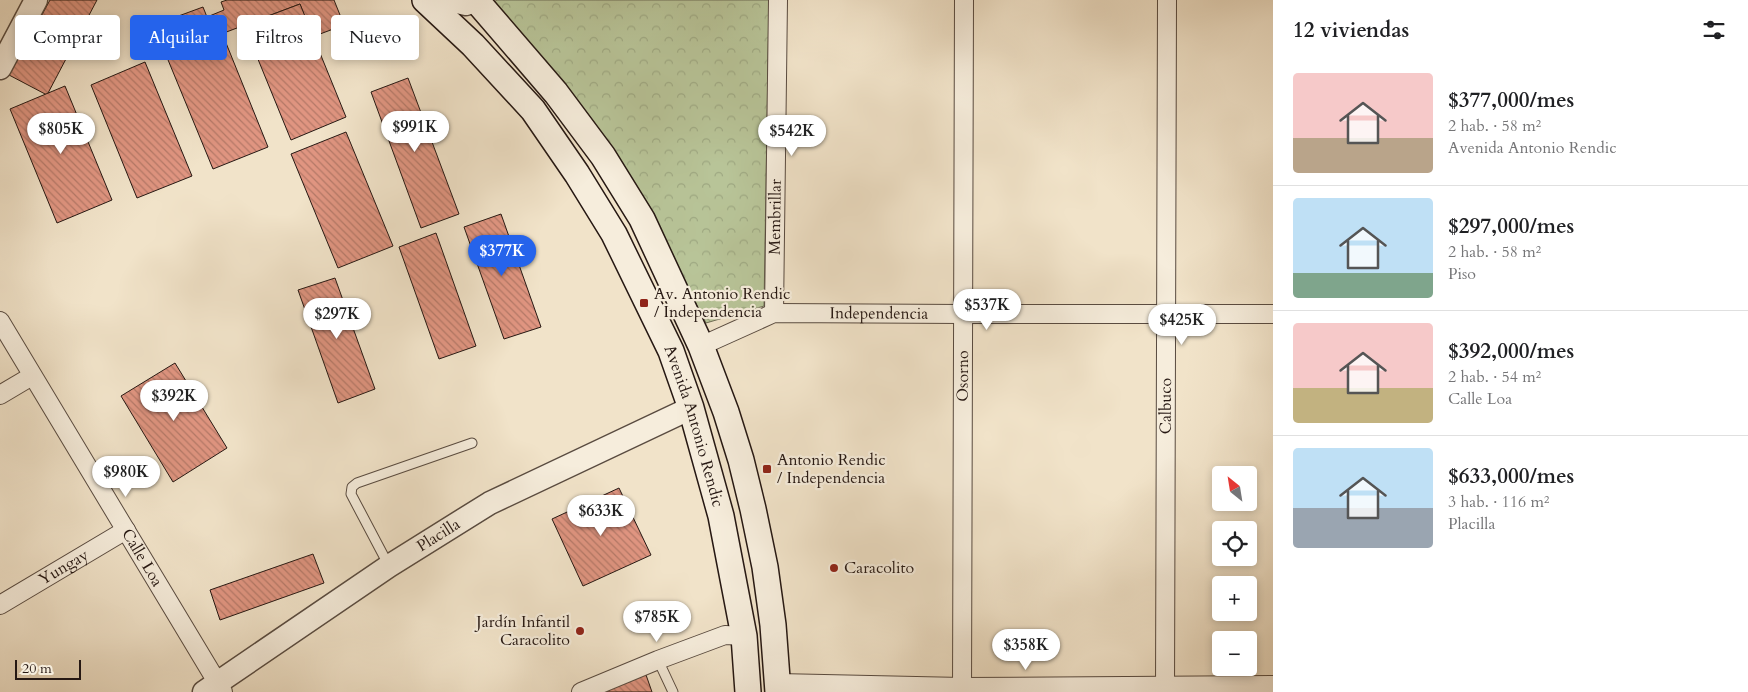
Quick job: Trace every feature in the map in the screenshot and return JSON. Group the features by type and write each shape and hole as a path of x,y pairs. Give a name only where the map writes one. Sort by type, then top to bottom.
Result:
{"main road":[{"name":"Avenida Antonio Rendic","path":"425,0 473,45 533,110 577,174 618,242 671,351 691,408 721,516 744,636 748,692"},
{"name":"Avenida Antonio Rendic","path":"477,0 556,93 602,156 642,219 701,346 726,412 741,460 753,509 765,567 773,625 778,688"}],"street":[{"path":"0,68 36,0"},
{"name":"Avenida Antonio Rendic","path":"448,0 466,4 477,0"},
{"name":"Membrillar","path":"774,313 778,0"},
{"name":"Osorno","path":"962,690 964,0"},
{"name":"Calbuco","path":"1165,689 1168,0"},
{"name":"Independencia","path":"701,346 774,313 1273,314"},
{"name":"Calle Loa","path":"0,321 126,530 215,689"},
{"path":"0,395 32,376"},
{"name":"Placilla","path":"215,689 389,566 490,503 691,408"},
{"name":"Yungay","path":"0,605 126,530"},
{"path":"590,690 658,660 725,635 744,636"},
{"path":"778,688 962,690 1165,689 1273,685"}],"lane":[{"path":"389,566 350,494 352,488 357,483 472,443"},
{"path":"658,660 673,692"}],"green space":[{"path":"497,0 769,0 764,306 706,323 650,214 492,3"}],"building":[{"path":"50,0 97,0 89,15 42,15"},
{"path":"227,0 334,0 340,15 331,15 331,30 321,34 321,15 304,15 300,4 271,15 237,15 237,28 227,32 227,15 212,15 224,10 221,2"},
{"path":"300,4 304,15 271,15"},
{"path":"203,7 206,15 181,15"},
{"path":"227,45 268,147 213,169 168,60 227,60"},
{"path":"321,56 346,117 291,140 258,60 321,60"},
{"path":"17,60 65,60 47,95 9,75"},
{"path":"145,62 192,176 137,198 91,85"},
{"path":"408,78 459,214 421,228 371,92"},
{"path":"65,86 112,200 57,223 10,109"},
{"path":"346,132 393,246 338,268 291,154"},
{"path":"501,214 541,327 504,339 464,227"},
{"path":"436,233 476,346 439,359 399,247"},
{"path":"335,278 375,389 338,403 298,290"},
{"path":"175,363 227,448 173,482 121,396"},
{"path":"619,488 651,555 583,586 552,519"},
{"path":"313,554 324,583 220,620 210,590"},
{"path":"645,672 652,692 605,692"}],"place":[{"name":"Av. Antonio Rendic / Independencia","path":"644,303"},
{"name":"Antonio Rendic / Independencia","path":"767,469"},
{"name":"Caracolito","path":"834,568"},
{"name":"Jardín Infantil Caracolito","path":"580,631"}]}
